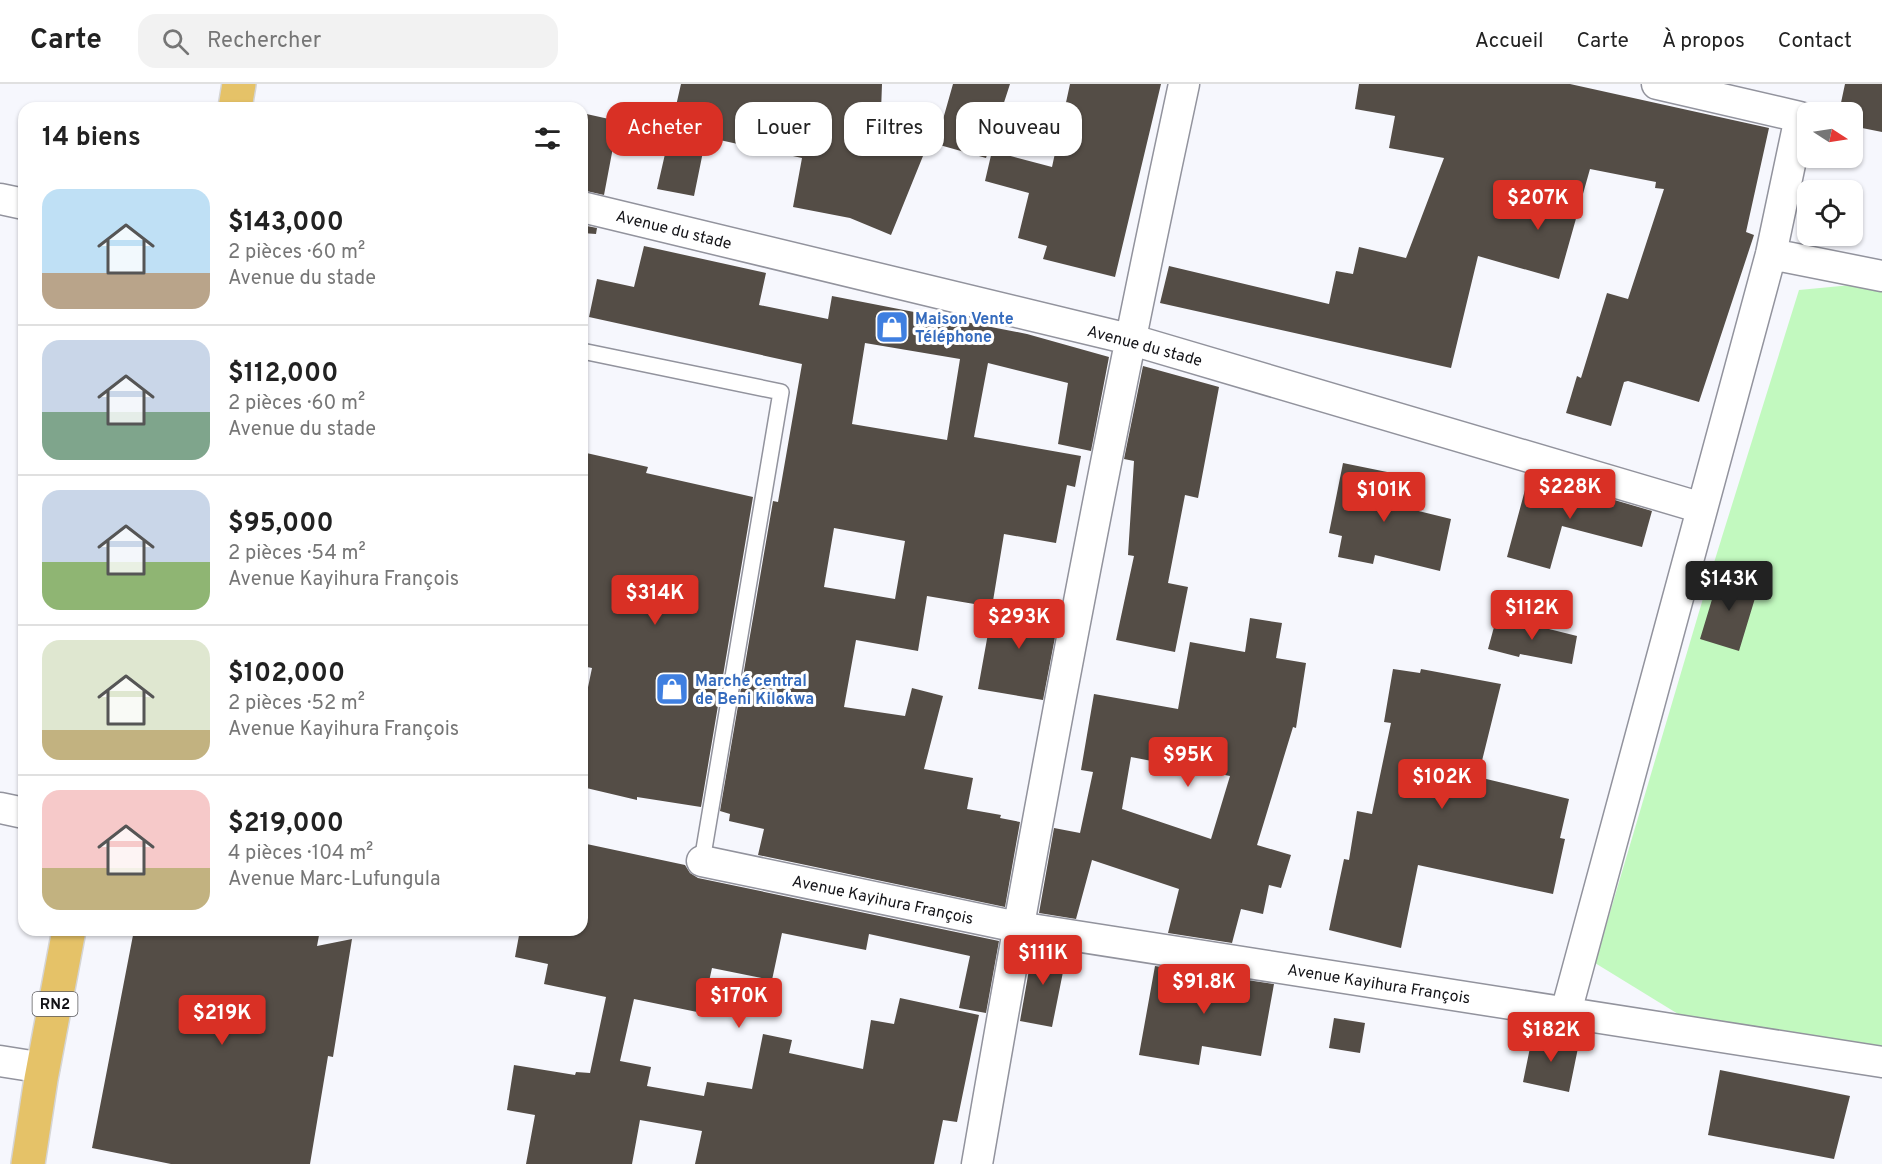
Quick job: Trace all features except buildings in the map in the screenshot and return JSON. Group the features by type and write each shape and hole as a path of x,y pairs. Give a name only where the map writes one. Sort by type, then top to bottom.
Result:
{"highway":[{"path":"236,102 239,84"},
{"name":"RN2","path":"28,1164 68,936"}],"street":[{"path":"977,1164 1018,927 1129,339 1184,84"},
{"path":"1566,1012 1771,254 1800,117 1657,84"},
{"path":"0,199 18,203"},
{"name":"Avenue du stade","path":"588,208 1129,339 1702,508"},
{"path":"1771,254 1882,276"},
{"path":"0,808 18,812"},
{"name":"Avenue Kayihura François","path":"702,861 1018,927 1882,1062"},
{"path":"0,1061 44,1068"}],"lane":[{"path":"588,352 781,392 702,861"}],"green space":[{"path":"1862,284 1882,288 1882,1056 1696,1025 1595,963 1707,585 1799,290"}],"place":[{"name":"Maison Vente Téléphone","path":"892,327"},
{"name":"Marché central de Beni Kilokwa","path":"672,689"}]}
